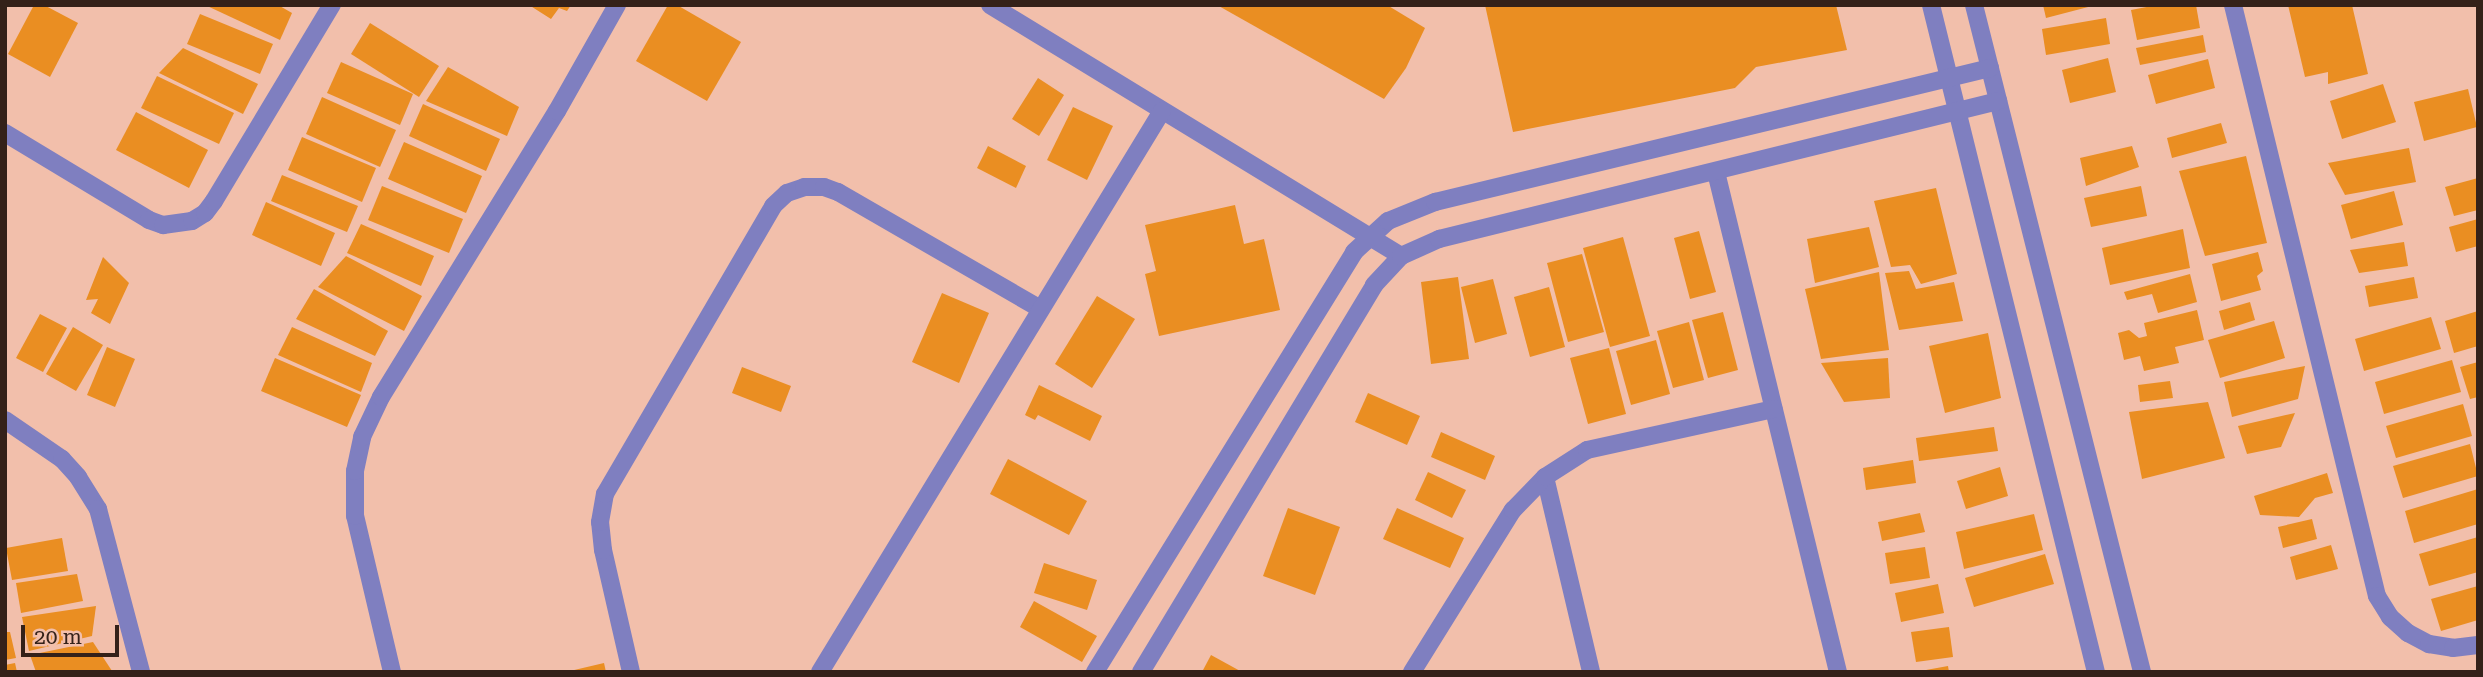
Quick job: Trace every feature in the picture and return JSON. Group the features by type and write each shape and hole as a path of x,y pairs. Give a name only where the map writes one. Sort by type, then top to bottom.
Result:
{"street":[{"path":"5,133 149,220 163,225 192,221 205,213 214,201 331,5"},
{"path":"393,672 355,516 355,471 362,437 387,387 557,111 617,5"},
{"path":"990,5 1402,256"},
{"path":"1931,5 2096,672"},
{"path":"1974,5 2142,672"},
{"path":"2233,5 2377,596 2390,617 2408,633 2430,644 2454,648 2478,645"},
{"path":"1095,672 1346,263 1368,236 1410,210 1435,202 1990,68"},
{"path":"1141,672 1374,285 1402,256 1439,239 1998,101"},
{"path":"820,672 1162,111"},
{"path":"1716,172 1838,672"},
{"path":"631,672 603,550 600,522 605,494 773,206 787,193 804,187 824,187 838,192 1041,309"},
{"path":"1412,672 1513,510 1545,477 1587,450 1774,409"},
{"path":"5,421 62,459 78,477 98,509 141,672"},
{"path":"1545,477 1591,672"}],"building":[{"path":"34,5 44,5 78,23 50,77 8,54"},
{"path":"205,5 278,5 292,13 280,40"},
{"path":"529,5 571,5 567,11 559,8 551,19"},
{"path":"668,5 677,5 741,42 707,101 636,61"},
{"path":"1217,5 1387,5 1425,28 1406,68 1384,99"},
{"path":"1485,5 1836,5 1847,50 1756,67 1735,88 1513,132"},
{"path":"2043,5 2092,5 2092,6 2046,18"},
{"path":"2157,5 2196,5 2200,28 2137,40 2131,10"},
{"path":"2288,5 2352,5 2368,74 2328,84 2328,72 2305,77"},
{"path":"200,14 273,44 260,74 187,44"},
{"path":"2106,18 2110,44 2046,55 2042,29"},
{"path":"370,23 439,66 419,97 351,54"},
{"path":"2203,35 2206,52 2140,65 2136,48"},
{"path":"183,48 258,84 243,114 159,73"},
{"path":"2108,58 2116,92 2070,103 2062,70"},
{"path":"2208,59 2215,88 2156,104 2148,75"},
{"path":"341,62 413,94 400,125 327,93"},
{"path":"448,67 519,107 507,136 426,101"},
{"path":"157,76 234,113 219,144 141,108"},
{"path":"1038,78 1064,95 1039,136 1012,119"},
{"path":"2383,84 2396,122 2342,139 2330,101"},
{"path":"2468,89 2477,127 2424,141 2414,102"},
{"path":"322,97 396,130 380,167 306,134"},
{"path":"423,104 500,139 486,171 409,136"},
{"path":"1073,107 1113,126 1087,180 1047,160"},
{"path":"136,112 208,150 189,188 116,150"},
{"path":"2221,123 2227,143 2172,158 2167,138"},
{"path":"302,137 376,168 362,202 288,170"},
{"path":"404,142 482,176 466,213 388,179"},
{"path":"988,146 1026,166 1016,188 977,168"},
{"path":"2132,146 2139,167 2086,186 2080,158"},
{"path":"2409,148 2416,182 2345,195 2328,163"},
{"path":"2246,156 2267,243 2205,256 2179,171"},
{"path":"282,175 358,206 347,232 271,201"},
{"path":"2478,178 2478,210 2454,216 2445,187"},
{"path":"382,186 463,219 449,253 368,220"},
{"path":"2141,186 2147,216 2091,227 2084,198"},
{"path":"1936,188 1957,274 1921,284 1910,265 1891,267 1874,201"},
{"path":"2394,191 2403,225 2351,239 2341,205"},
{"path":"266,202 335,233 321,266 252,235"},
{"path":"1235,205 1244,244 1264,239 1280,310 1159,336 1145,274 1156,271 1145,225"},
{"path":"2478,219 2478,246 2456,252 2449,227"},
{"path":"361,224 434,256 421,286 347,253"},
{"path":"1869,227 1879,267 1815,283 1807,239"},
{"path":"2183,229 2190,268 2110,285 2102,248"},
{"path":"1699,231 1716,292 1690,299 1674,238"},
{"path":"1623,237 1650,336 1610,347 1583,248"},
{"path":"2404,242 2408,266 2359,273 2350,250"},
{"path":"2258,252 2263,271 2257,276 2261,290 2221,301 2212,264"},
{"path":"1582,254 1604,332 1568,342 1547,263"},
{"path":"346,256 422,296 404,331 318,287"},
{"path":"103,257 129,283 110,324 91,313 98,299 86,300"},
{"path":"1909,271 1916,289 1954,282 1963,321 1899,330 1885,273"},
{"path":"1879,272 1889,350 1821,359 1805,289"},
{"path":"2190,274 2197,302 2158,313 2152,294 2127,300 2124,292"},
{"path":"1458,277 1469,359 1431,364 1421,282"},
{"path":"2414,277 2418,298 2369,307 2365,286"},
{"path":"1493,279 1507,334 1475,343 1461,287"},
{"path":"1549,287 1565,347 1530,357 1514,297"},
{"path":"314,289 388,331 375,356 296,319"},
{"path":"942,293 989,313 959,383 912,362"},
{"path":"1097,296 1135,319 1092,388 1055,364"},
{"path":"2250,302 2255,320 2224,330 2219,311"},
{"path":"2197,310 2204,340 2175,347 2179,363 2144,371 2140,356 2124,360 2118,333 2129,330 2139,338 2147,336 2144,323"},
{"path":"2478,311 2478,346 2454,353 2445,321"},
{"path":"1723,312 1738,370 1708,378 1692,320"},
{"path":"40,314 67,328 43,372 16,358"},
{"path":"2431,317 2441,349 2364,371 2355,339"},
{"path":"2274,321 2285,358 2220,378 2208,340"},
{"path":"1689,322 1704,380 1673,388 1657,331"},
{"path":"73,327 103,345 76,391 46,374"},
{"path":"292,327 372,363 361,392 278,355"},
{"path":"1988,333 2001,398 1945,413 1929,346"},
{"path":"1656,340 1670,394 1631,405 1616,351"},
{"path":"107,347 135,359 115,407 87,395"},
{"path":"1609,348 1626,414 1588,424 1570,358"},
{"path":"275,358 361,395 347,427 261,391"},
{"path":"1888,358 1890,398 1844,402 1821,363"},
{"path":"2452,360 2461,392 2384,414 2375,382"},
{"path":"2478,362 2478,397 2470,399 2460,367"},
{"path":"2305,366 2298,399 2232,417 2224,382"},
{"path":"742,367 791,386 781,412 732,393"},
{"path":"2170,381 2173,398 2140,402 2138,385"},
{"path":"1039,385 1102,416 1090,441 1038,415 1035,420 1025,415"},
{"path":"1368,393 1420,416 1407,445 1355,422"},
{"path":"2208,402 2225,458 2142,479 2129,412"},
{"path":"2463,404 2472,436 2396,458 2386,426"},
{"path":"2295,413 2281,447 2247,454 2238,426"},
{"path":"1994,427 1998,451 1919,461 1916,438"},
{"path":"1441,432 1495,456 1485,480 1431,457"},
{"path":"2470,444 2478,476 2403,498 2393,466"},
{"path":"1008,459 1087,501 1069,535 990,494"},
{"path":"1913,460 1916,483 1866,490 1863,468"},
{"path":"2000,467 2008,496 1966,509 1957,481"},
{"path":"1428,472 1466,490 1452,518 1415,500"},
{"path":"2327,473 2333,493 2315,498 2299,517 2260,515 2254,496"},
{"path":"2478,489 2478,524 2414,543 2405,511"},
{"path":"1288,508 1340,527 1315,595 1263,576"},
{"path":"1397,508 1464,538 1450,568 1383,539"},
{"path":"1920,513 1925,532 1882,541 1878,522"},
{"path":"2034,514 2043,550 1964,569 1956,532"},
{"path":"2312,519 2317,539 2283,548 2278,527"},
{"path":"2478,537 2478,572 2429,586 2419,554"},
{"path":"62,538 68,571 12,580 6,548"},
{"path":"2331,545 2338,569 2296,580 2290,557"},
{"path":"1925,547 1930,578 1890,584 1885,553"},
{"path":"2045,554 2054,584 1974,607 1965,578"},
{"path":"1044,563 1097,580 1087,610 1034,593"},
{"path":"77,574 83,601 21,613 16,583"},
{"path":"1938,584 1944,613 1901,622 1895,593"},
{"path":"2478,586 2478,620 2441,631 2431,599"},
{"path":"1034,601 1097,636 1082,662 1020,627"},
{"path":"96,606 92,636 29,651 22,617"},
{"path":"1949,627 1953,657 1916,662 1911,632"},
{"path":"5,632 10,632 16,658 5,660"},
{"path":"93,642 112,671 36,672 30,655"},
{"path":"1211,655 1242,672 1202,672"},
{"path":"15,663 17,672 5,672 5,665"},
{"path":"604,663 606,672 570,672 570,671"},
{"path":"1948,666 1949,672 1926,672 1926,670"}]}
